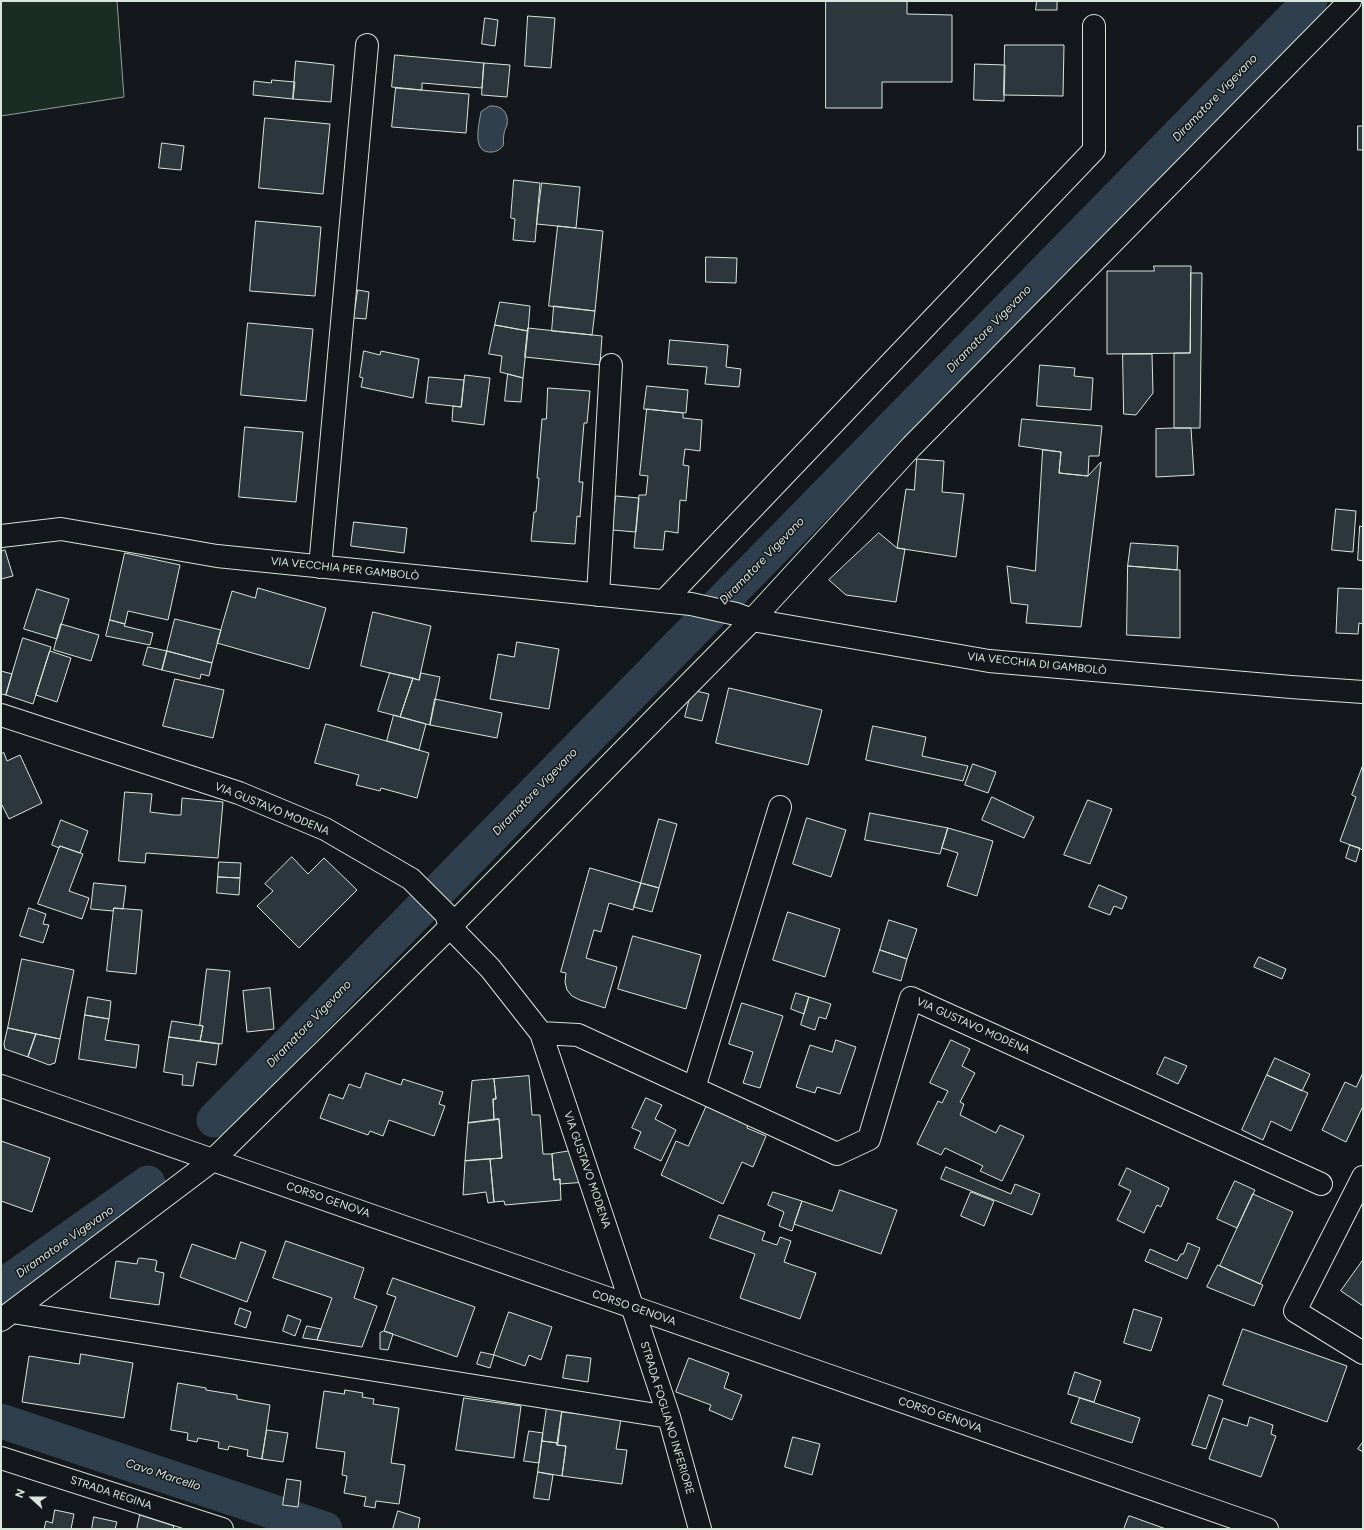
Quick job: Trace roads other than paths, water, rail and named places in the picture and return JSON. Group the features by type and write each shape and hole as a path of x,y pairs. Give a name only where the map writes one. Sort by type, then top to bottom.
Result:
{"street":[{"path":"7,1316 213,1160 744,617 1350,1"},
{"path":"664,601 1094,150 1094,26"},
{"path":"320,567 367,45"},
{"path":"598,595 611,365"},
{"name":"VIA VECCHIA PER GAMBOLÒ","path":"1,536 61,529 217,556 691,604"},
{"name":"VIA VECCHIA DI GAMBOLÒ","path":"691,604 744,617 989,661 1363,692"},
{"name":"VIA GUSTAVO MODENA","path":"1,715 239,793 325,829 411,879 490,968 541,1033 633,1307"},
{"path":"694,1088 780,807"},
{"name":"VIA GUSTAVO MODENA","path":"541,1033 578,1035 837,1154 869,1138 911,998 1321,1184"},
{"name":"CORSO GENOVA","path":"1,1086 1267,1529"},
{"path":"1363,1176 1295,1311 1363,1353"},
{"name":"STRADA FOGLIANO INFERIORE","path":"633,1307 669,1417 700,1529"},
{"path":"7,1316 669,1417"},
{"name":"STRADA REGINA","path":"1,1458 222,1529"}],"water":[{"path":"490,106 501,108 506,113 507,117 503,146 492,152 485,151 481,148 478,137 481,112"}],"waterway":[{"name":"Diramatore Vigevano","path":"214,1120 1310,1"},
{"name":"Diramatore Vigevano","path":"1,1287 148,1183"},
{"name":"Cavo Marcello","path":"1,1421 325,1529"}]}
